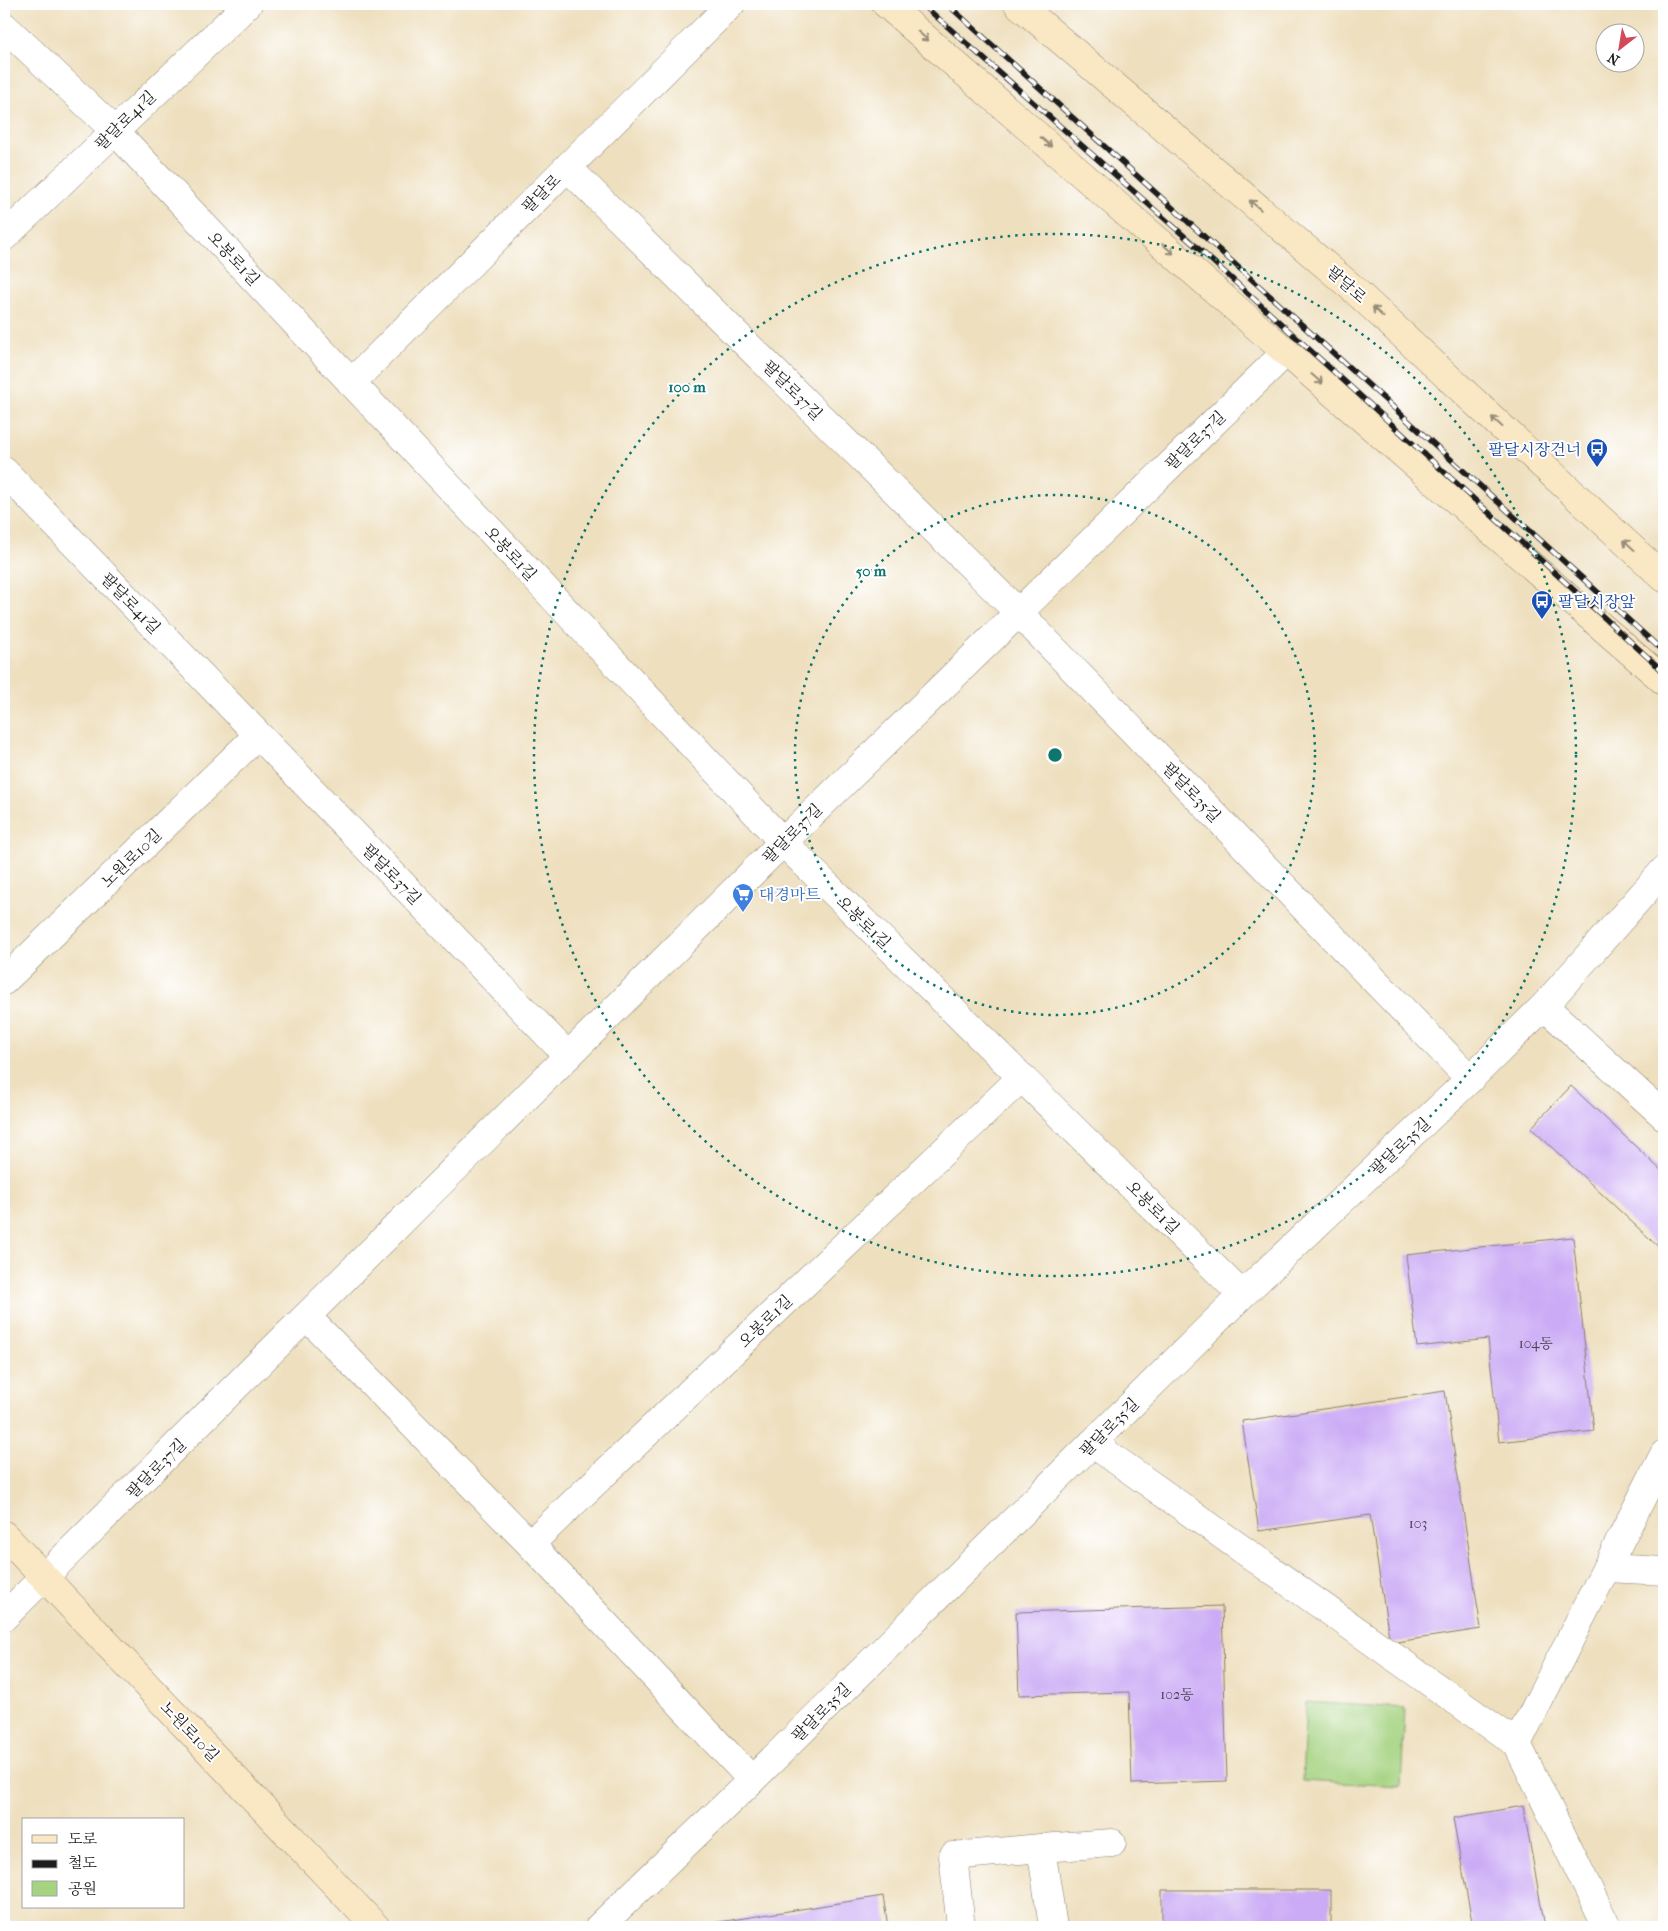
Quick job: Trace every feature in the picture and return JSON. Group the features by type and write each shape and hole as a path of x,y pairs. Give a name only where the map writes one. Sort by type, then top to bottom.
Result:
{"main road":[{"path":"886,4 1664,681"},
{"name":"팔달로","path":"1018,4 1350,286 1664,578"},
{"name":"노원로10길","path":"4,1535 376,1927"}],"street":[{"name":"팔달로41길","path":"4,237 248,4"},
{"name":"팔달로","path":"351,383 731,4"},
{"name":"오봉로1길","path":"4,26 114,130 783,842 1242,1295"},
{"name":"팔달로37길","path":"568,167 1019,613"},
{"name":"팔달로37길","path":"4,1618 783,842 1286,352"},
{"name":"팔달로41길","path":"4,471 258,735"},
{"name":"팔달로35길","path":"1019,613 1470,1080"},
{"name":"팔달로37길","path":"258,735 568,1056"},
{"name":"노원로10길","path":"4,981 258,735"},
{"name":"팔달로35길","path":"599,1927 752,1780 1242,1295 1470,1080 1544,1006 1664,870"},
{"path":"1544,1006 1664,1116"},
{"name":"오봉로1길","path":"530,1544 1022,1077"},
{"path":"307,1317 530,1544 752,1780"},
{"path":"1092,1443 1517,1744 1607,1927"},
{"path":"1517,1744 1664,1454"},
{"path":"1607,1568 1664,1571"},
{"path":"961,1927 953,1856 1112,1843"},
{"path":"1041,1848 1053,1927"}],"green space":[{"path":"1306,1702 1405,1708 1401,1786 1302,1781"}],"building":[{"path":"1571,1086 1664,1173 1664,1252 1531,1128"},
{"path":"1573,1237 1594,1431 1499,1442 1488,1339 1417,1347 1406,1255"},
{"path":"1445,1391 1481,1629 1390,1643 1370,1515 1259,1531 1242,1421"},
{"path":"1222,1606 1227,1781 1132,1784 1129,1692 1019,1695 1016,1612"},
{"path":"1523,1806 1545,1927 1473,1927 1453,1818"},
{"path":"1162,1890 1331,1890 1331,1927 1162,1927"},
{"path":"883,1896 888,1927 694,1926"}],"railway":[{"path":"922,4 1199,249 1664,672"},
{"path":"947,4 1664,652"}],"place":[{"name":"팔달시장건너","path":"1597,468"},
{"name":"팔달시장앞","path":"1542,620"},
{"name":"대경마트","path":"743,913"}]}
